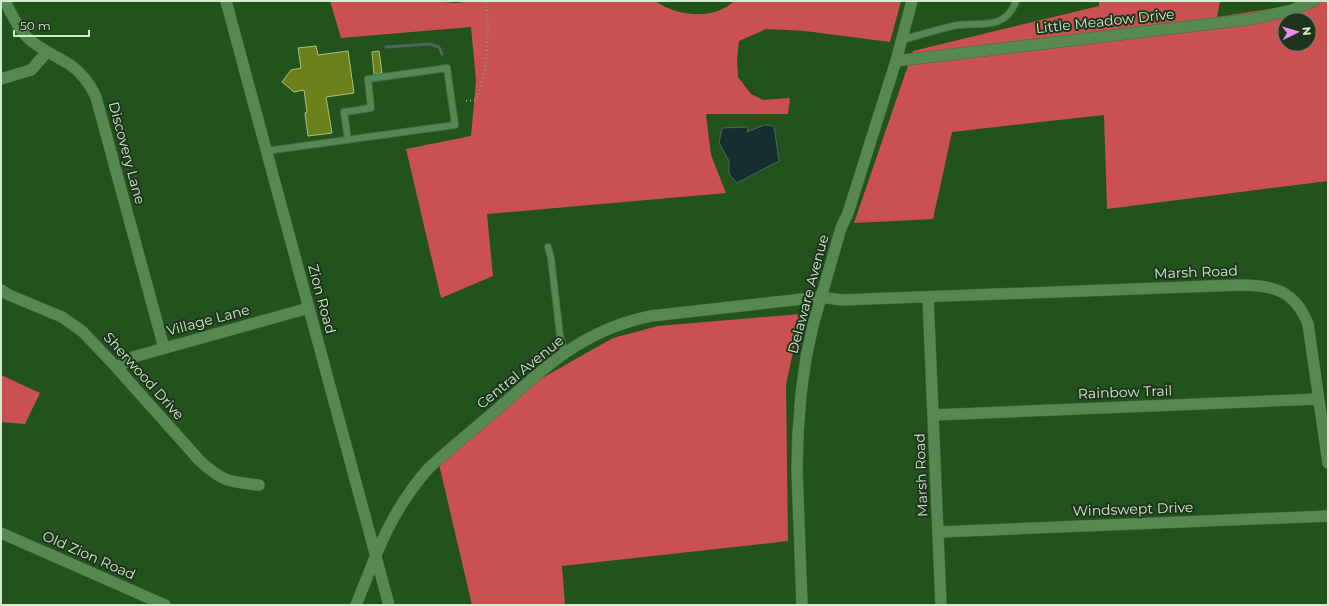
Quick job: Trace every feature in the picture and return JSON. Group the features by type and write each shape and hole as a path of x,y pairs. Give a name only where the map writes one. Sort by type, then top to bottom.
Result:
{"street":[{"name":"Discovery Lane","path":"5,1 10,13 28,38 76,70 87,82 96,97 164,348"},
{"name":"Zion Road","path":"226,1 390,605"},
{"name":"Delaware Avenue","path":"802,605 798,434 801,394 806,358 841,228 848,213 896,61 912,1"},
{"name":"Little Meadow Drive","path":"896,61 1252,19 1292,10 1314,1"},
{"path":"1,79 31,70 47,52"},
{"name":"Marsh Road","path":"821,298 841,300 1240,285 1264,286 1276,289 1288,296 1297,304 1303,312 1308,324 1328,463"},
{"name":"Sherwood Drive","path":"1,290 9,295 62,317 76,326 117,368 200,460 215,474 232,482 259,484"},
{"name":"Marsh Road","path":"928,297 942,605"},
{"name":"Central Avenue","path":"356,605 386,531 408,493 435,463 564,352 608,328 642,318 685,311 821,298"},
{"name":"Village Lane","path":"117,368 133,357 309,308"},
{"name":"Rainbow Trail","path":"934,415 1318,399"},
{"name":"Windswept Drive","path":"939,532 1328,516"},
{"name":"Old Zion Road","path":"1,533 165,605"}],"lane":[{"path":"902,40 954,26 969,24 986,25 997,22 1006,17 1013,10 1016,1"},
{"path":"266,151 348,140 454,125 447,68 368,79 371,108 344,112 348,140"},
{"path":"548,247 551,258 560,336 564,352"}],"path":[{"path":"466,101 477,99 486,66 488,26 486,1"}],"shaded area":[{"path":"330,1 430,1 456,3 475,1 655,1 673,10 684,13 706,14 716,12 734,1 901,1 890,42 805,31 766,29 739,41 737,59 738,77 751,94 763,100 790,98 788,114 706,114 711,155 726,193 487,214 493,276 441,298 406,149 471,136 476,81 471,27 341,38"},
{"path":"1099,1 1220,1 1217,17 1295,5 1295,1 1328,1 1328,181 1107,209 1104,115 952,132 933,219 854,223 913,51 1099,6"},
{"path":"801,314 786,385 788,541 562,566 565,605 472,605 438,460 512,395 613,338 658,326"},
{"path":"1,375 40,393 25,424 1,422"}],"water":[{"path":"764,125 774,126 779,161 737,183 729,174 729,161 719,143 722,128 748,127 747,132"}],"building":[{"path":"316,46 318,55 348,51 354,93 326,97 332,133 308,136 304,90 294,92 282,82 291,70 301,68 298,48"},
{"path":"379,51 382,73 374,74 372,52"}],"waterway":[{"path":"386,47 430,44 439,47 442,54"}]}
